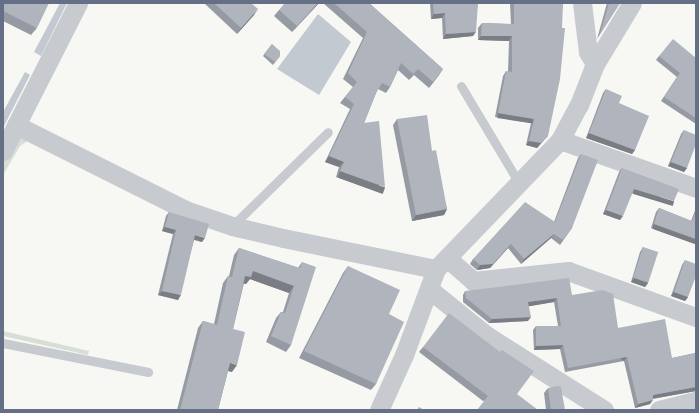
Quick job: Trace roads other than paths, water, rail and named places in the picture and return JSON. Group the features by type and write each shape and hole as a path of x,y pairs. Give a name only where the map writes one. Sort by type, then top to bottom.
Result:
{"street":[{"path":"3,150 78,3"},
{"path":"582,3 588,52 595,64"},
{"path":"379,410 404,355 429,289 441,264 560,140 579,105 595,64 632,3"},
{"path":"16,125 162,199 232,226 441,264 473,281 568,271 696,317"},
{"path":"560,140 696,188"},
{"path":"429,289 486,335 604,410"},
{"path":"659,410 696,401"}],"lane":[{"path":"461,86 519,184"},
{"path":"232,226 328,132"},
{"path":"3,343 148,372"}]}
